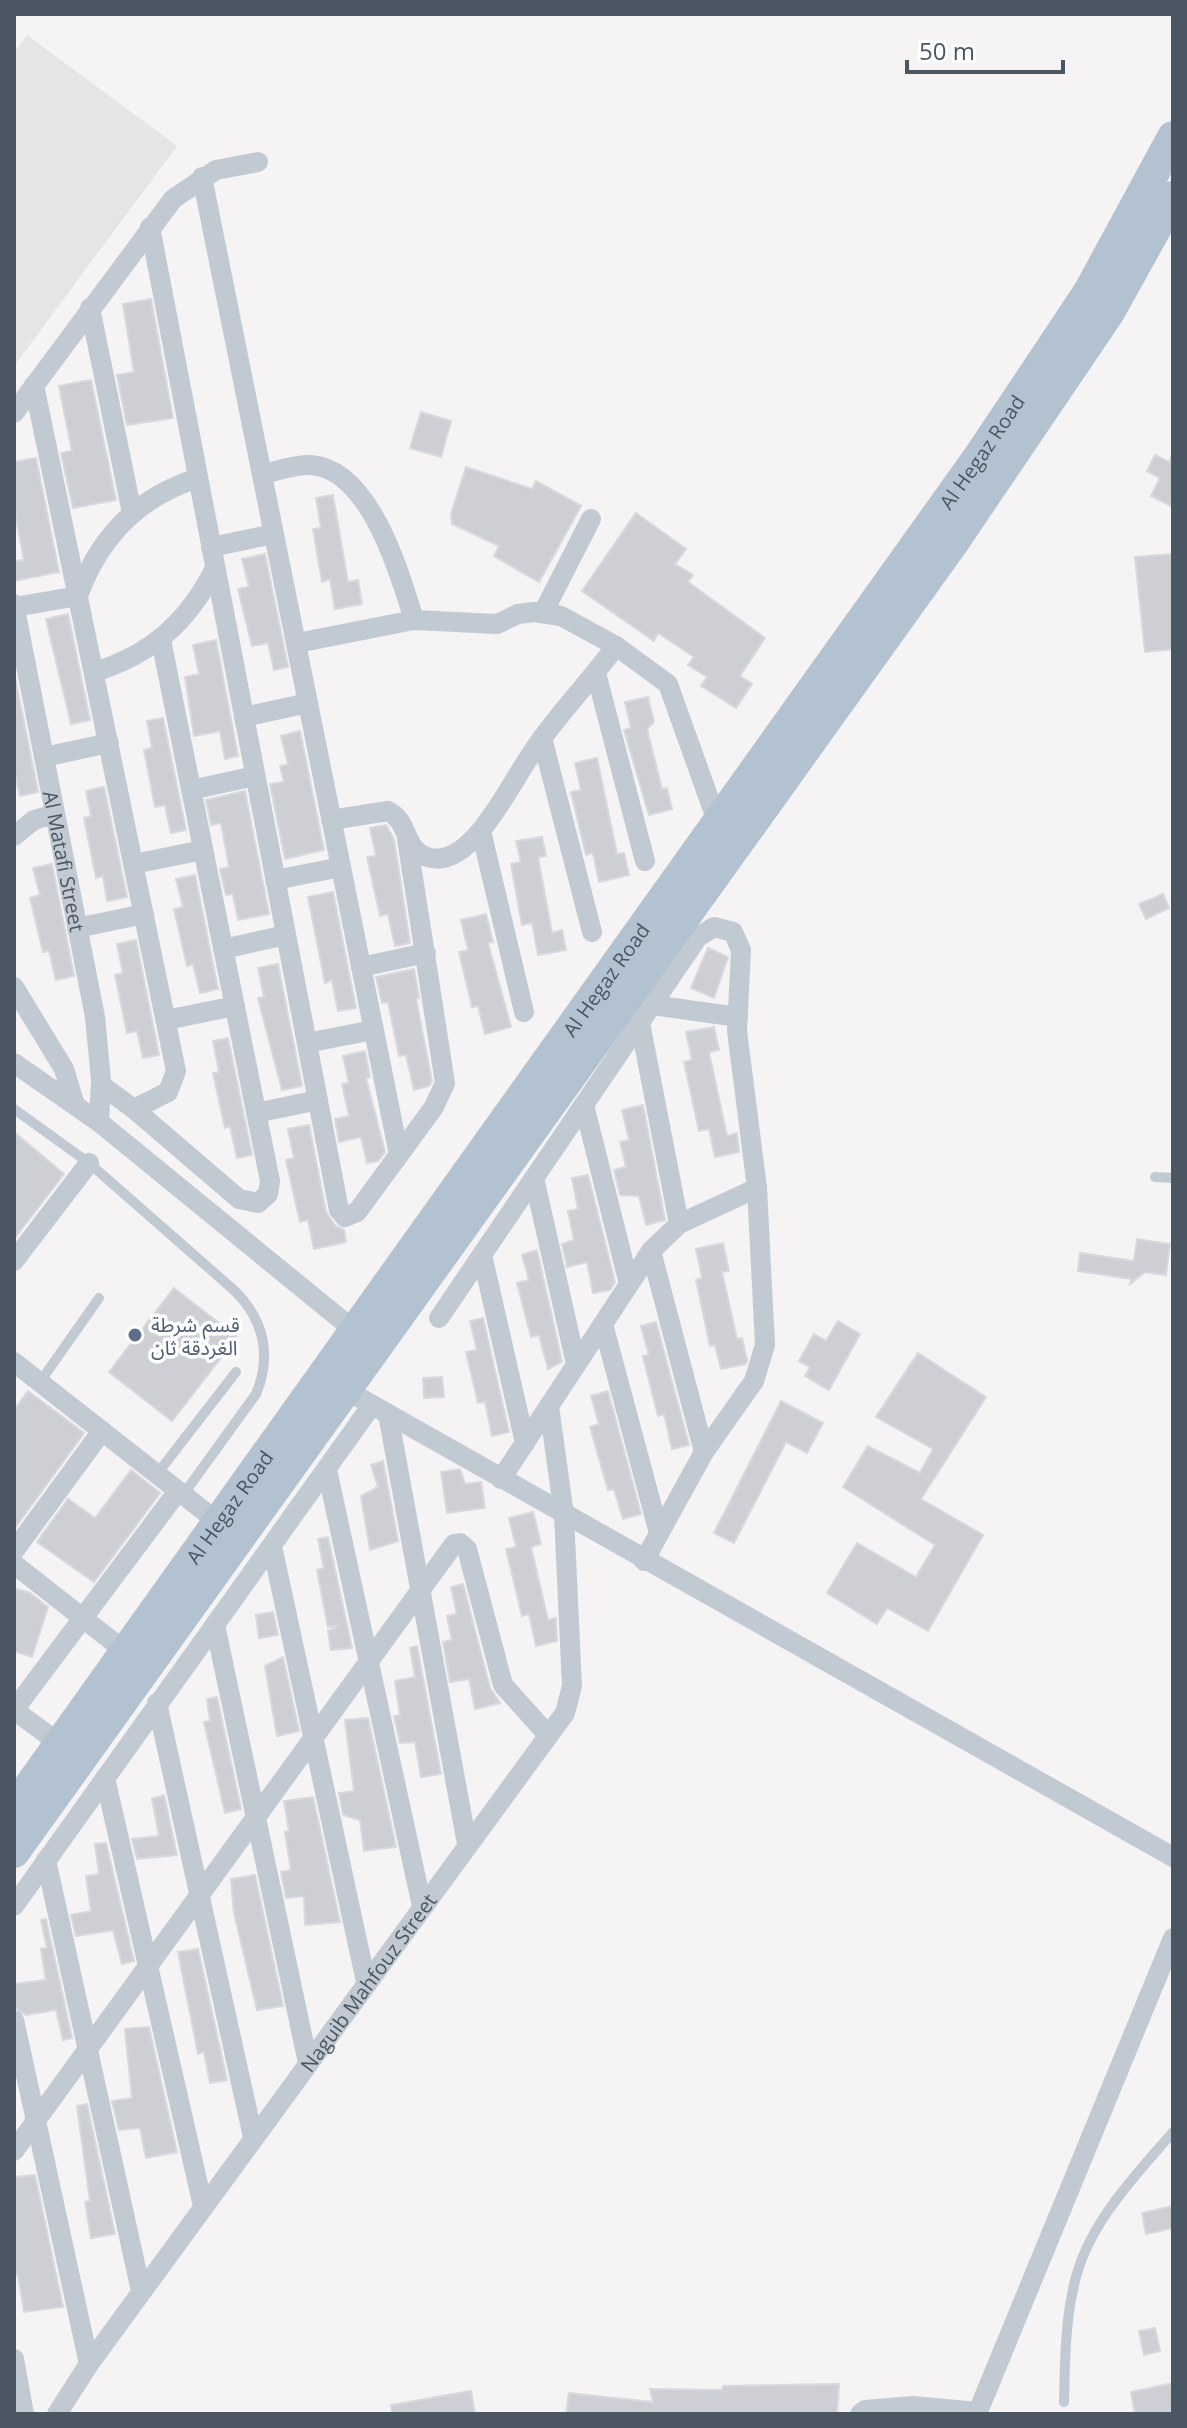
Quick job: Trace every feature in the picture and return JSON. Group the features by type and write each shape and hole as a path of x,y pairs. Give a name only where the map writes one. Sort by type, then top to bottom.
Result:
{"main road":[{"name":"Al Hegaz Road","path":"14,1808 718,824 1041,366 1089,292 1173,137"},
{"name":"Al Hegaz Road","path":"14,1852 952,544 1109,312 1173,197"}],"street":[{"path":"14,413 173,199 202,177 229,166 258,162"},
{"path":"202,177 399,1155"},
{"path":"150,227 343,1216 355,1215 439,1100 445,1083 407,839 399,818 388,811 331,820"},
{"path":"90,308 132,513"},
{"path":"34,385 166,1020 175,1078 162,1097 134,1109"},
{"path":"262,474 310,464 324,467 350,484 383,536 414,620"},
{"path":"78,596 104,542 132,513 163,492 198,478"},
{"path":"544,611 591,519"},
{"path":"211,547 274,534"},
{"path":"94,672 129,659 161,640 193,608 215,568"},
{"path":"14,605 78,596"},
{"name":"Al Matafi Street","path":"14,605 20,666 44,757 95,1017 101,1085 99,1122"},
{"path":"297,643 414,620 497,624 518,614 544,611 616,646 668,684 718,824"},
{"path":"101,1085 134,1109 239,1199 251,1204 263,1199 270,1188 161,640"},
{"path":"407,839 418,853 444,858 460,850 481,831 542,738 616,646"},
{"path":"596,673 645,861"},
{"path":"244,717 308,703"},
{"path":"542,738 592,932"},
{"path":"44,757 109,743"},
{"path":"191,790 255,776"},
{"path":"14,836 34,820 55,814"},
{"path":"481,831 524,1012"},
{"path":"134,864 203,850"},
{"path":"275,880 341,867"},
{"path":"77,928 144,914"},
{"path":"439,1318 702,932 720,927 733,932 740,943 738,1017 757,1188 765,1345 754,1381 704,1452 644,1561"},
{"path":"223,949 286,935"},
{"path":"361,967 426,953"},
{"path":"14,987 64,1069 74,1102"},
{"path":"652,1005 738,1017"},
{"path":"166,1020 235,1006"},
{"path":"640,1023 679,1224"},
{"path":"307,1043 373,1030"},
{"path":"14,1063 74,1102 355,1331"},
{"path":"256,1113 318,1100"},
{"path":"584,1105 629,1284"},
{"path":"14,1261 89,1163"},
{"path":"534,1178 576,1364"},
{"path":"501,1479 651,1251 679,1224 757,1188"},
{"path":"651,1251 704,1452"},
{"path":"482,1255 525,1443"},
{"path":"603,1324 659,1533"},
{"path":"23,1375 102,1431 218,1522"},
{"path":"344,1389 1173,1857"},
{"name":"Naguib Mahfouz Street","path":"57,2414 141,2291 565,1713 572,1686 564,1515 549,1406"},
{"path":"14,1906 327,1470 380,1410"},
{"path":"380,1410 420,1588 467,1844"},
{"path":"14,1551 102,1431"},
{"path":"327,1470 422,1906"},
{"path":"60,1744 14,1710 181,1493"},
{"path":"14,2151 452,1545 460,1543 466,1547 503,1685 547,1734"},
{"path":"272,1546 366,1982"},
{"path":"14,1564 126,1652"},
{"path":"215,1625 308,2063"},
{"path":"157,1703 253,2137"},
{"path":"105,1778 203,2206"},
{"path":"46,1860 141,2291"},
{"path":"860,2414 865,2410 913,2406 978,2413 1173,1938"},
{"path":"14,2020 89,2364"},
{"path":"14,2359 19,2414"}],"lane":[{"path":"14,1109 89,1163 235,1291 246,1302 261,1331 265,1363 256,1394 181,1493"},
{"path":"1155,1177 1173,1178"},
{"path":"23,1375 99,1298"},
{"path":"157,1474 236,1372"},
{"path":"1064,2402 1074,2284 1096,2230 1125,2188 1173,2132"}],"shaded area":[{"path":"27,35 177,146 14,366 14,53"}],"building":[{"path":"151,299 173,418 127,425 117,375 134,372 123,304"},
{"path":"91,380 116,500 73,508 61,453 72,451 59,386"},
{"path":"421,412 451,421 441,457 410,448"},
{"path":"1173,453 1173,507 1151,496 1160,478 1147,471 1155,455 1169,462"},
{"path":"36,458 59,572 14,581 14,561 24,560 14,508 14,462"},
{"path":"466,467 532,489 536,481 581,506 539,582 494,556 499,546 452,524 451,514"},
{"path":"333,495 348,582 358,580 362,604 335,609 330,579 322,582 313,529 321,528 316,498"},
{"path":"636,513 686,549 675,564 693,575 688,582 765,638 740,676 752,684 736,708 701,686 707,677 688,665 694,657 658,633 654,641 582,591"},
{"path":"265,554 288,667 274,670 268,643 252,646 238,589 249,587 242,559"},
{"path":"1173,554 1173,649 1145,652 1135,557"},
{"path":"68,614 90,720 71,724 46,619"},
{"path":"216,640 238,756 225,759 220,731 194,736 185,677 199,674 193,645"},
{"path":"14,672 38,792 20,796 14,769"},
{"path":"648,697 654,722 647,729 662,789 667,788 672,809 649,815 624,730 631,728 625,702"},
{"path":"163,718 186,830 171,833 165,805 155,807 144,750 152,748 147,721"},
{"path":"300,731 324,850 285,859 270,784 284,782 280,766 288,764 281,736"},
{"path":"597,758 617,854 624,853 629,875 599,882 593,853 586,855 571,792 581,790 575,763"},
{"path":"104,787 127,897 107,901 103,876 96,878 84,818 91,816 86,791"},
{"path":"245,791 269,914 238,920 233,894 226,895 220,869 229,867 221,823 211,825 206,800"},
{"path":"386,825 394,839 410,943 395,946 388,914 380,916 367,857 376,856 370,828"},
{"path":"542,837 546,856 538,857 552,933 562,930 566,950 538,955 532,923 522,925 511,864 521,862 516,841"},
{"path":"52,864 74,976 56,980 49,951 43,952 30,898 40,895 33,868"},
{"path":"195,875 218,989 200,993 193,964 187,966 174,909 183,907 176,879"},
{"path":"333,892 356,1008 338,1011 332,980 325,983 308,897"},
{"path":"1163,894 1169,908 1146,919 1139,904"},
{"path":"486,914 493,942 488,943 511,1027 485,1034 478,1006 472,1007 459,952 468,950 461,920"},
{"path":"136,940 159,1055 143,1058 137,1031 127,1033 115,975 123,973 117,944"},
{"path":"708,948 728,957 714,998 691,988"},
{"path":"278,964 302,1086 282,1090 258,998 264,997 258,968"},
{"path":"414,969 419,998 416,999 432,1081 429,1086 414,1090 406,1055 399,1056 388,1002 382,1003 376,977"},
{"path":"714,1027 719,1050 709,1052 727,1136 737,1133 739,1152 715,1157 709,1129 699,1131 684,1062 692,1060 686,1032"},
{"path":"228,1038 252,1155 237,1158 230,1126 225,1128 213,1073 219,1072 213,1041"},
{"path":"365,1051 370,1077 366,1078 385,1152 378,1161 367,1163 361,1137 339,1142 335,1119 349,1116 342,1084 349,1083 343,1056"},
{"path":"643,1105 665,1220 646,1225 639,1196 620,1195 614,1170 626,1167 620,1142 629,1140 622,1110"},
{"path":"309,1125 326,1212 335,1225 344,1230 346,1242 314,1249 308,1220 300,1222 286,1160 294,1158 288,1129"},
{"path":"14,1132 64,1174 14,1239"},
{"path":"588,1175 615,1282 610,1290 593,1293 587,1262 567,1267 562,1244 574,1240 568,1211 578,1209 572,1178"},
{"path":"1137,1239 1170,1244 1166,1275 1145,1272 1130,1284 1131,1279 1078,1271 1080,1253 1134,1261"},
{"path":"723,1243 729,1271 722,1272 737,1339 742,1338 747,1360 746,1364 721,1369 715,1345 710,1346 696,1280 702,1278 696,1249"},
{"path":"537,1250 562,1362 548,1369 539,1335 531,1337 517,1283 529,1280 522,1255"},
{"path":"174,1288 237,1337 172,1421 109,1372"},
{"path":"483,1318 509,1432 492,1436 485,1402 478,1403 466,1352 477,1350 470,1321"},
{"path":"838,1321 860,1334 829,1390 805,1376 810,1367 799,1361 814,1334 826,1341"},
{"path":"656,1322 689,1445 672,1449 664,1414 658,1416 643,1356 649,1355 641,1326"},
{"path":"918,1353 986,1397 921,1499 983,1535 928,1631 887,1608 877,1624 827,1593 857,1543 916,1577 935,1545 843,1487 868,1446 920,1473 933,1449 876,1417"},
{"path":"442,1377 444,1397 424,1398 423,1378"},
{"path":"28,1391 84,1433 15,1528 14,1410"},
{"path":"608,1391 641,1514 623,1519 614,1489 608,1490 590,1427 599,1424 591,1396"},
{"path":"781,1401 823,1423 807,1453 786,1442 734,1543 714,1533"},
{"path":"383,1461 398,1541 370,1550 361,1496 378,1487 371,1465"},
{"path":"460,1469 465,1484 481,1482 485,1508 447,1513 441,1472"},
{"path":"131,1470 160,1493 94,1582 37,1542 68,1499 95,1518"},
{"path":"533,1512 541,1544 531,1547 548,1620 556,1618 557,1641 536,1646 529,1614 522,1616 506,1549 516,1547 509,1518"},
{"path":"328,1537 352,1648 331,1650 328,1631 340,1625 328,1627 317,1570 324,1568 318,1539"},
{"path":"463,1584 490,1688 500,1703 475,1709 469,1679 450,1682 443,1642 452,1640 447,1616 457,1614 451,1587"},
{"path":"14,1588 30,1593 48,1607 32,1657 14,1651"},
{"path":"273,1612 278,1635 259,1638 256,1615"},
{"path":"417,1646 441,1774 421,1777 415,1742 400,1743 394,1716 400,1715 395,1681 415,1677 410,1648"},
{"path":"283,1657 299,1731 277,1736 265,1666"},
{"path":"217,1697 241,1809 225,1813 204,1722 210,1721 207,1699"},
{"path":"368,1718 396,1847 364,1851 360,1820 343,1815 339,1793 354,1791 345,1720"},
{"path":"164,1795 177,1855 137,1859 132,1839 159,1836 152,1799"},
{"path":"313,1797 340,1922 305,1925 304,1896 286,1898 281,1872 291,1870 284,1801"},
{"path":"106,1843 134,1961 122,1964 113,1930 76,1936 71,1915 91,1911 86,1876 99,1874 95,1844"},
{"path":"255,1875 283,2006 257,2010 234,1913 231,1879"},
{"path":"46,1919 72,2038 63,2040 56,2010 26,2015 14,2007 14,1984 46,1980 41,1949 47,1948 41,1920"},
{"path":"198,1949 227,2080 210,2083 204,2052 198,2054 178,1952"},
{"path":"149,2027 177,2152 146,2158 140,2128 119,2130 112,2101 132,2098 125,2029"},
{"path":"87,2104 115,2234 91,2238 85,2202 90,2201 77,2106"},
{"path":"35,2175 63,2307 24,2312 18,2275 14,2274 14,2177"},
{"path":"1173,2206 1173,2228 1146,2234 1142,2213"},
{"path":"1155,2328 1160,2351 1144,2355 1139,2331"},
{"path":"1173,2383 1173,2414 1135,2414 1131,2392"},
{"path":"839,2384 837,2414 566,2414 569,2393 653,2402 650,2389 722,2390 723,2386"},
{"path":"471,2391 475,2414 392,2414 391,2405"}],"place":[{"name":"قسم شرطة الغردقة ثان","path":"135,1335"}]}
